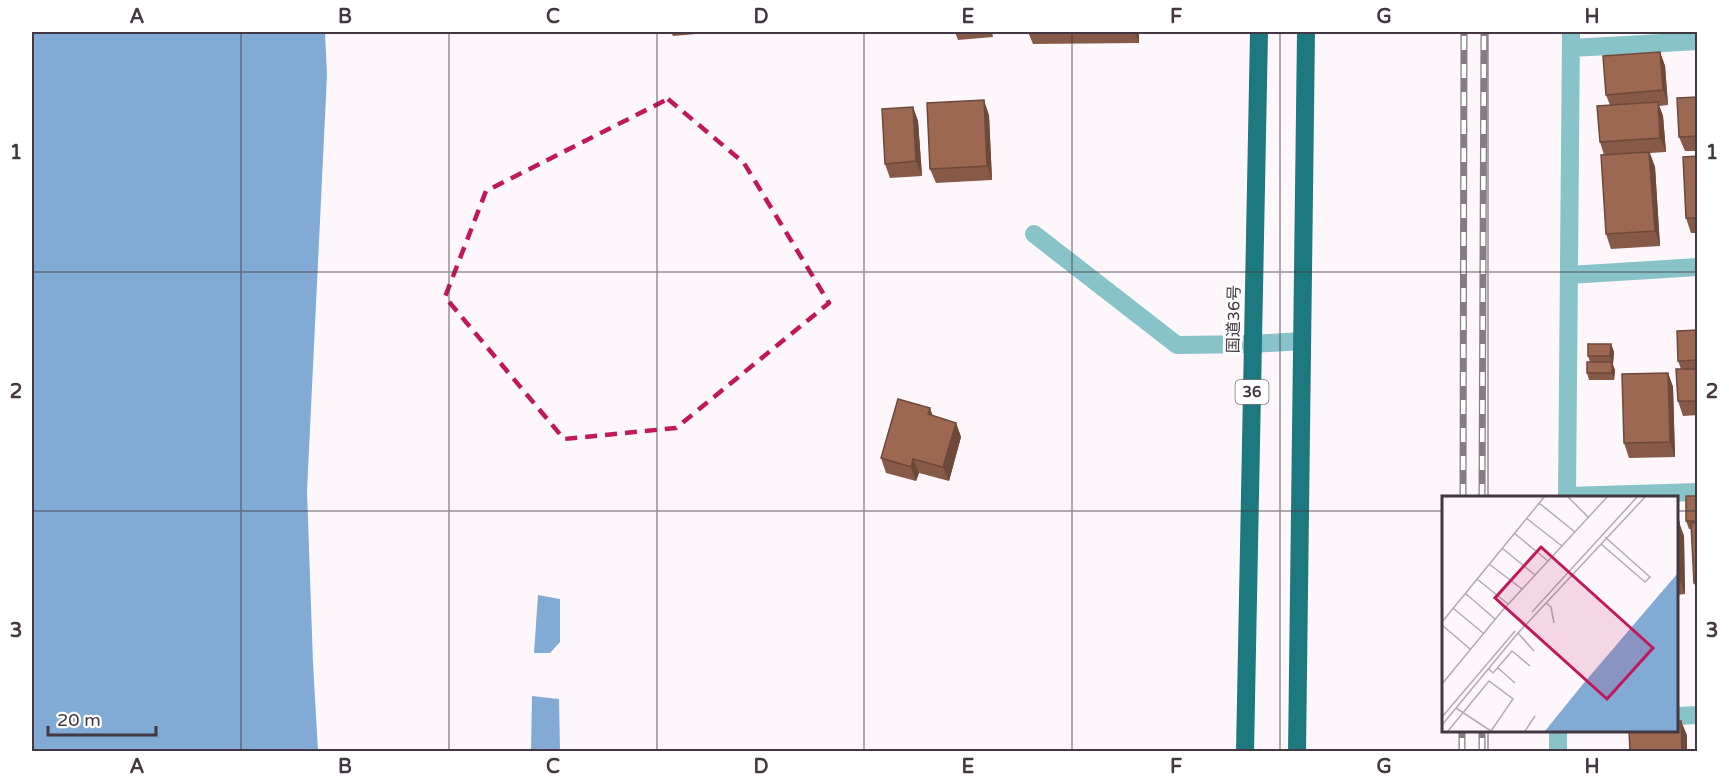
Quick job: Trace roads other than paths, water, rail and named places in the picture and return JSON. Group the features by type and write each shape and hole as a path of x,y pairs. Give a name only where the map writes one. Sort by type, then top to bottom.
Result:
{"highway":[{"name":"国道36号","path":"1245,752 1258,32"},
{"path":"1296,752 1305,32"}],"street":[{"path":"1567,496 1571,40 1698,41"},
{"path":"1034,234 1177,345 1302,341"},
{"path":"1569,275 1698,267"},
{"path":"1593,496 1698,492"},
{"path":"1678,716 1698,715"},
{"path":"1558,732 1558,752"}],"water":[{"path":"32,32 325,32 327,75 307,491 318,751 32,751"},
{"path":"538,595 560,599 560,642 550,653 534,653"},
{"path":"532,696 559,699 560,751 531,751"}],"railway":[{"path":"1463,496 1464,32"},
{"path":"1482,496 1484,32"},
{"path":"1462,732 1462,752"},
{"path":"1482,732 1482,752"}]}
